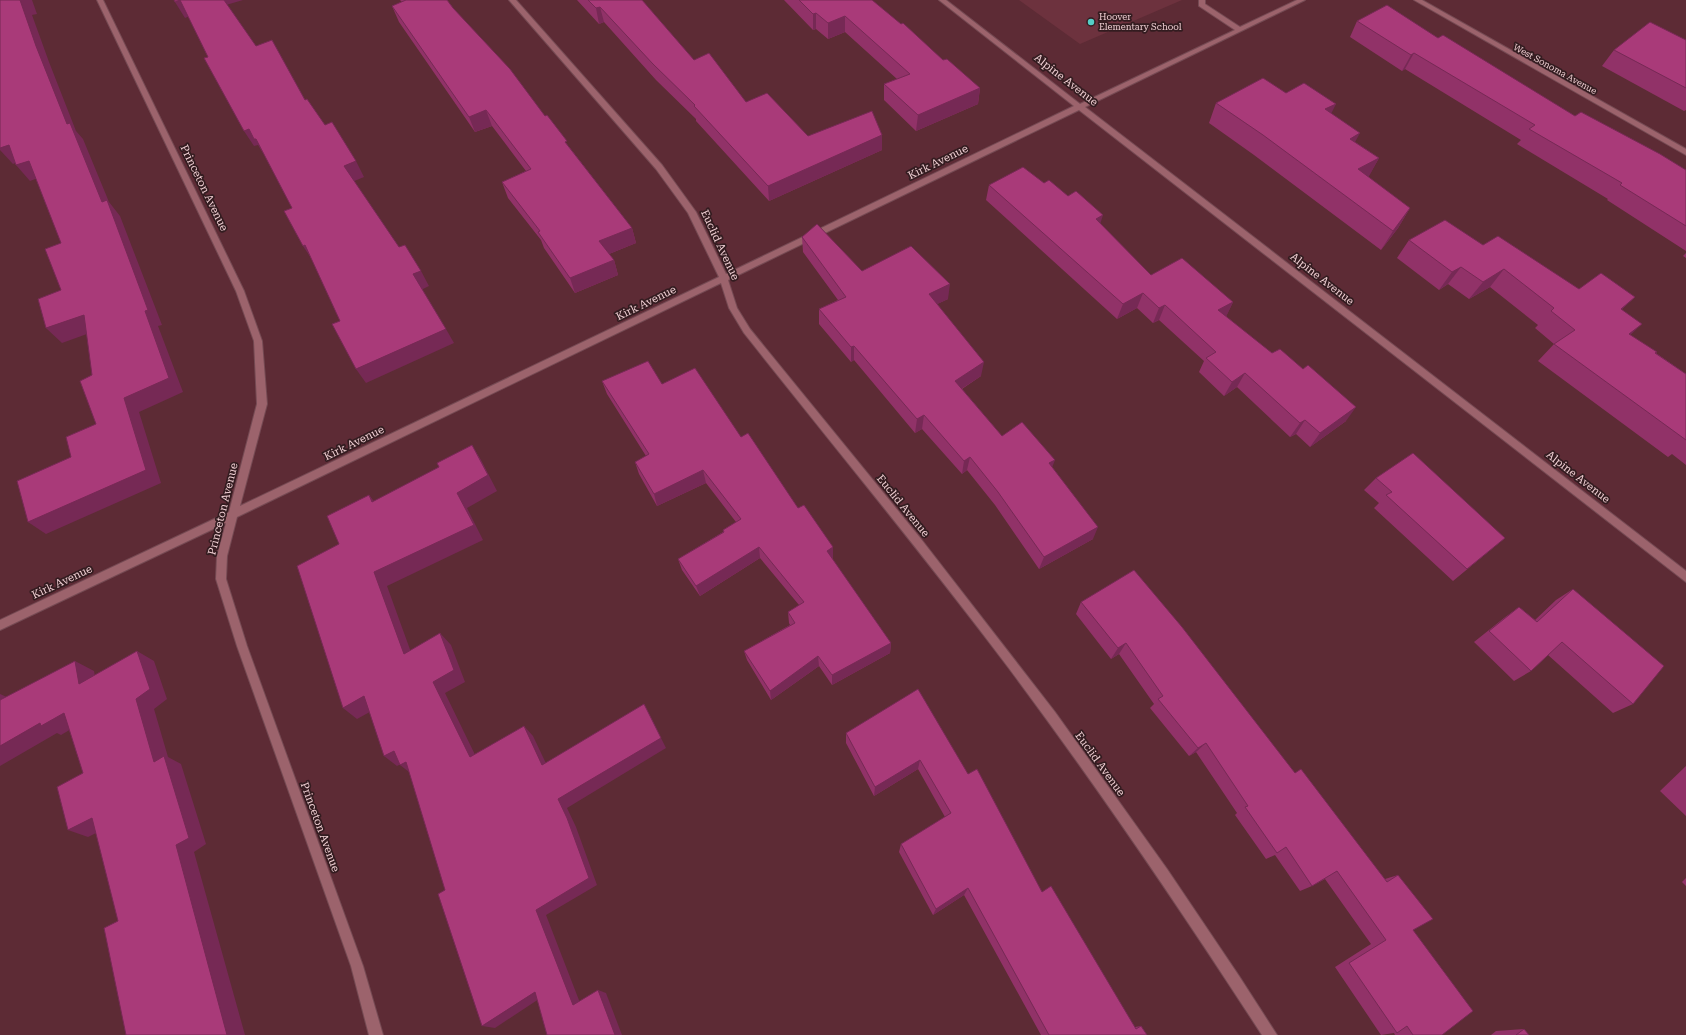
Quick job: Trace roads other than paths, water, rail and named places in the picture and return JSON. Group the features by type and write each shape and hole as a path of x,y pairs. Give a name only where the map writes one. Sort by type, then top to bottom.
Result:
{"street":[{"name":"Princeton Avenue","path":"100,0 240,291 258,341 262,404 222,556 221,579 242,646 357,966 376,1035"},
{"name":"Euclid Avenue","path":"512,0 659,167 692,212 724,279 733,308 747,331 972,612 1085,763 1215,949 1270,1035"},
{"name":"Alpine Avenue","path":"942,0 1686,577"},
{"path":"1202,0 1201,5 1240,30"},
{"name":"Kirk Avenue","path":"0,625 724,279 1302,0"},
{"name":"West Sonoma Avenue","path":"1417,0 1686,152"}],"place":[{"name":"Hoover Elementary School","path":"1091,22"}]}
